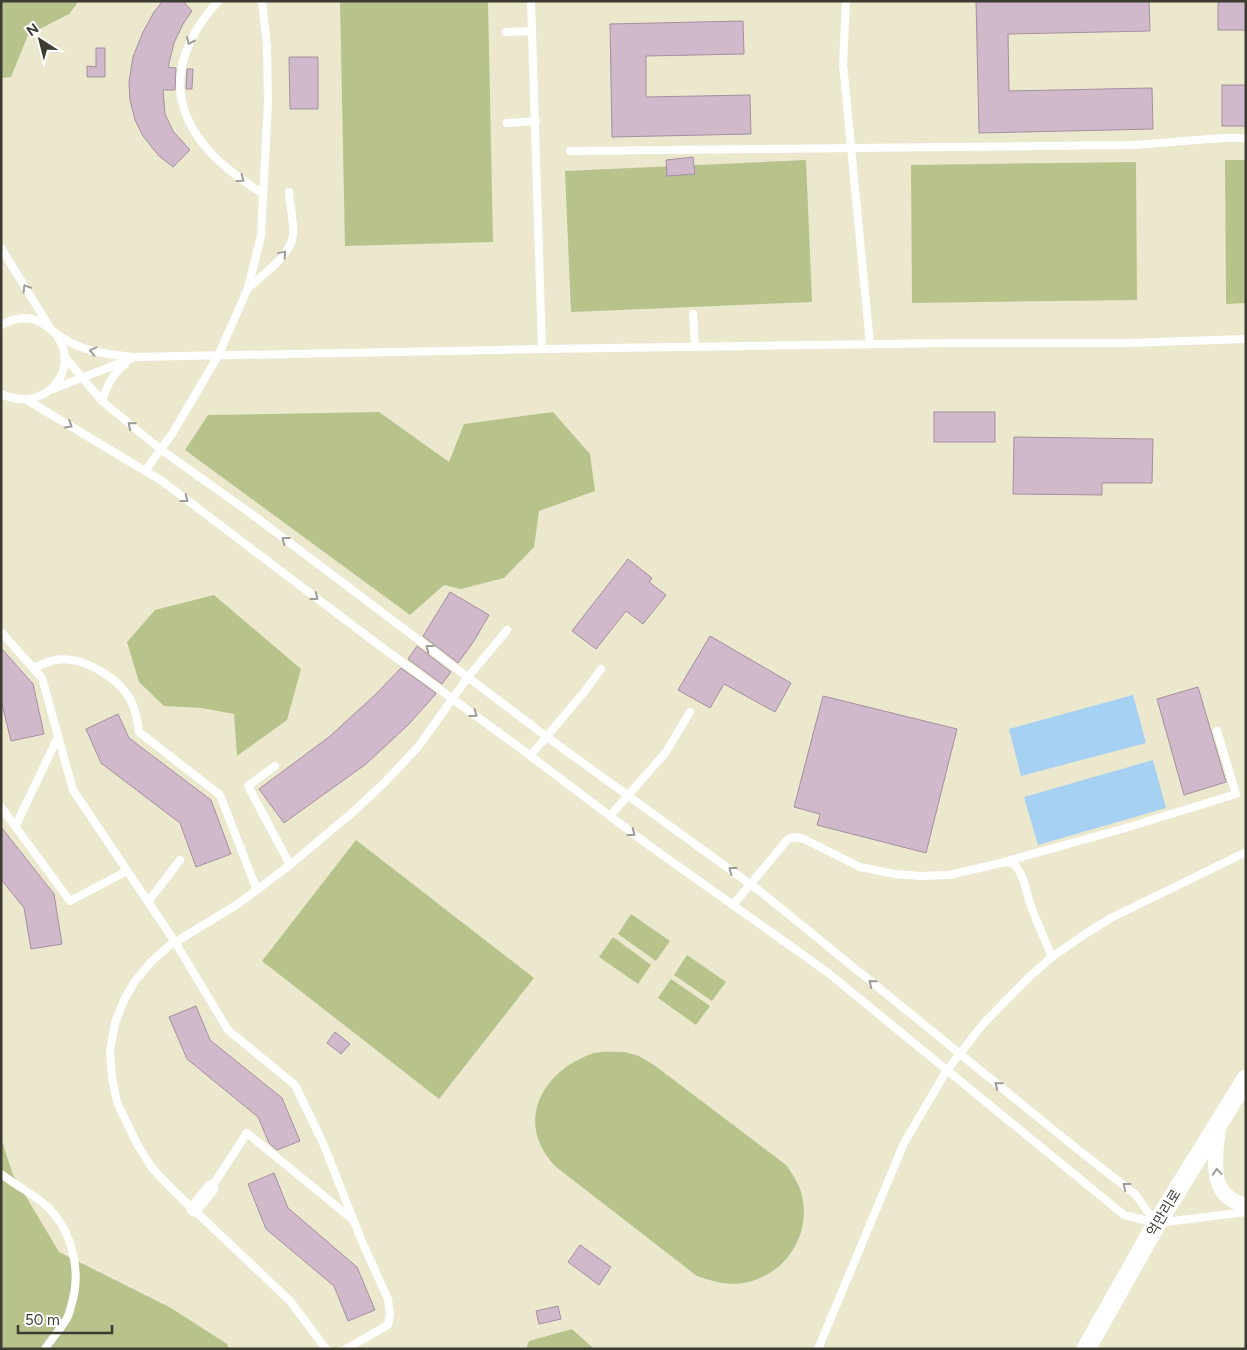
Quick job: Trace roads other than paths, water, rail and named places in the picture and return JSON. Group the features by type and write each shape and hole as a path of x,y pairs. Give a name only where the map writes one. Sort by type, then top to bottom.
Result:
{"street":[{"name":"억만리로","path":"1086,1349 1157,1223 1246,1080"},
{"path":"1219,1122 1216,1154 1218,1186 1228,1198 1236,1203 1246,1205"},
{"path":"194,1209 211,1188"}],"lane":[{"path":"218,1 200,22 186,50 180,77 182,102 190,125 205,147 229,170 263,194"},
{"path":"145,471 172,434 218,356 248,288 261,236 268,102 267,46 262,1"},
{"path":"531,1 542,349"},
{"path":"846,1 842,64 870,344"},
{"path":"506,32 532,31"},
{"path":"508,123 536,121"},
{"path":"570,151 1134,145 1246,138"},
{"path":"248,288 275,264 290,246 293,235 288,192"},
{"path":"1,248 59,338 64,356 64,366 60,379 51,390"},
{"path":"693,314 695,347"},
{"path":"1,325 10,320 24,318 38,320 81,349 109,355 135,357 542,349 1246,340"},
{"path":"64,356 102,401 160,449 253,516 547,737 751,885 1136,1195 1157,1223"},
{"path":"1,394 14,399 27,400 40,397 81,377 135,357"},
{"path":"102,401 112,376 118,369 135,357"},
{"path":"27,400 162,481 376,643 610,816 828,972 1124,1215 1157,1223 1246,1212"},
{"path":"326,1349 290,1301 152,1168 136,1144 117,1102 112,1078 110,1050 116,1019 135,981 151,962 175,942 238,904 290,865 384,783 418,747 468,677 507,630"},
{"path":"1,632 42,678 73,790 175,942 228,1030 295,1085 323,1143 353,1220 388,1300 390,1315 388,1325 346,1349"},
{"path":"33,668 56,660 70,660 87,664 104,673 116,684 129,697 136,712 139,732 220,795 257,890"},
{"path":"530,756 585,691 601,669"},
{"path":"610,816 666,752 690,712"},
{"path":"733,905 788,840 795,836 860,867 895,874 920,876 949,875 1005,862 1122,829 1236,794 1217,731"},
{"path":"16,825 58,736"},
{"path":"275,766 248,786 290,865"},
{"path":"1,807 70,901 127,870"},
{"path":"818,1349 904,1143 947,1070 984,1023 1027,979 1052,957 1085,934 1111,918 1246,852"},
{"path":"148,902 180,860"},
{"path":"1005,862 1013,862 1020,869 1031,905 1052,957"},
{"path":"211,1188 247,1133 353,1220"},
{"path":"1,1174 42,1202 49,1209 64,1230 71,1245 76,1267 75,1291 68,1317 45,1349"}],"water":[{"path":"1133,695 1146,743 1021,776 1009,729"},
{"path":"1153,760 1166,808 1038,845 1024,797"}]}
